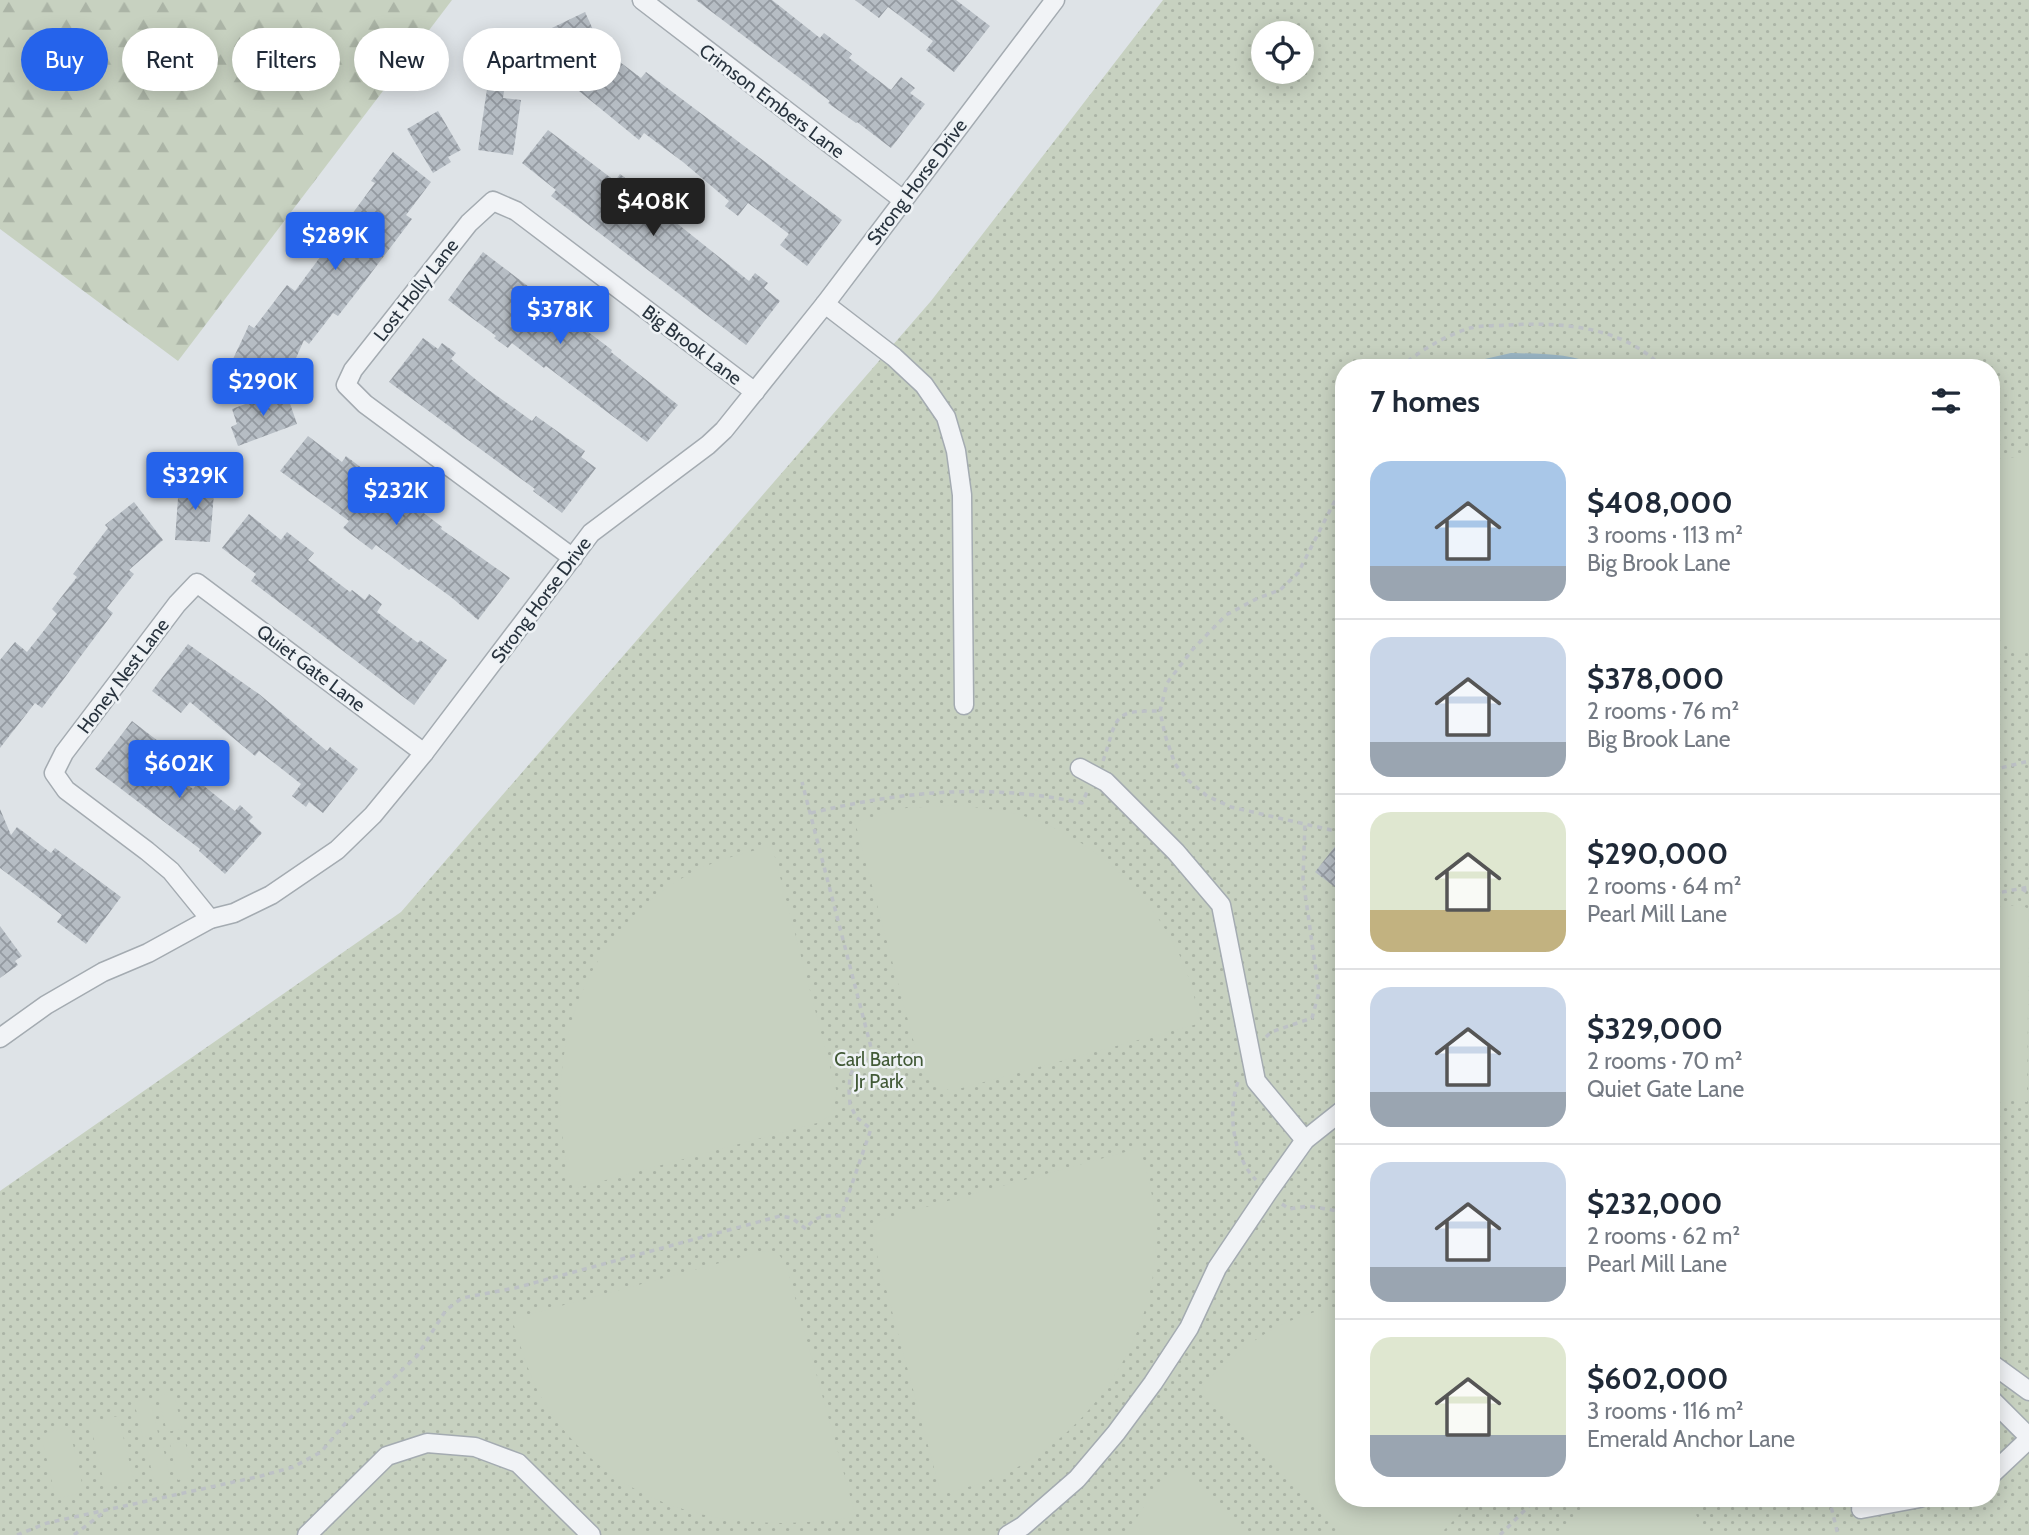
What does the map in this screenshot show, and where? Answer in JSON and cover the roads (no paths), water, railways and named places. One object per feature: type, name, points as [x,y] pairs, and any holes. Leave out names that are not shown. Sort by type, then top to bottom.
[{"type":"street","name":"Crimson Embers Lane","points":[[642,0],[903,200]]},
{"type":"street","name":"Strong Horse Drive","points":[[0,1038],[46,1005],[103,972],[148,953],[210,919],[234,913],[271,895],[337,850],[373,815],[425,753],[592,533],[724,430],[825,304],[1050,2]]},
{"type":"street","name":"Lost Holly Lane","points":[[493,201],[469,223],[354,370],[346,385],[365,404],[573,558]]},
{"type":"street","name":"Big Brook Lane","points":[[493,201],[516,211],[755,392]]},
{"type":"street","points":[[825,304],[894,358],[924,386],[946,417],[957,451],[962,495],[964,705]]},
{"type":"street","name":"Quiet Gate Lane","points":[[197,583],[425,753]]},
{"type":"street","name":"Honey Nest Lane","points":[[197,583],[177,604],[96,710],[64,753],[54,773],[66,790],[148,850],[171,871],[210,919]]},
{"type":"street","points":[[1080,768],[1106,782],[1176,852],[1221,905],[1256,1081],[1305,1140]]},
{"type":"street","points":[[1008,1535],[1023,1526],[1077,1479],[1116,1433],[1153,1384],[1189,1328],[1217,1268],[1268,1192],[1305,1140],[1335,1115]]},
{"type":"street","points":[[2000,1370],[2029,1391]]},
{"type":"street","points":[[2000,1408],[2029,1438],[2000,1466]]},
{"type":"street","points":[[306,1535],[387,1455],[427,1443],[475,1447],[517,1464],[591,1535]]},
{"type":"street","points":[[1861,1509],[1872,1507]]},
{"type":"water","points":[[1511,353],[1546,354],[1577,359],[1485,359]]},
{"type":"park label","name":"Carl Barton Jr Park","points":[[879,1070]]}]
